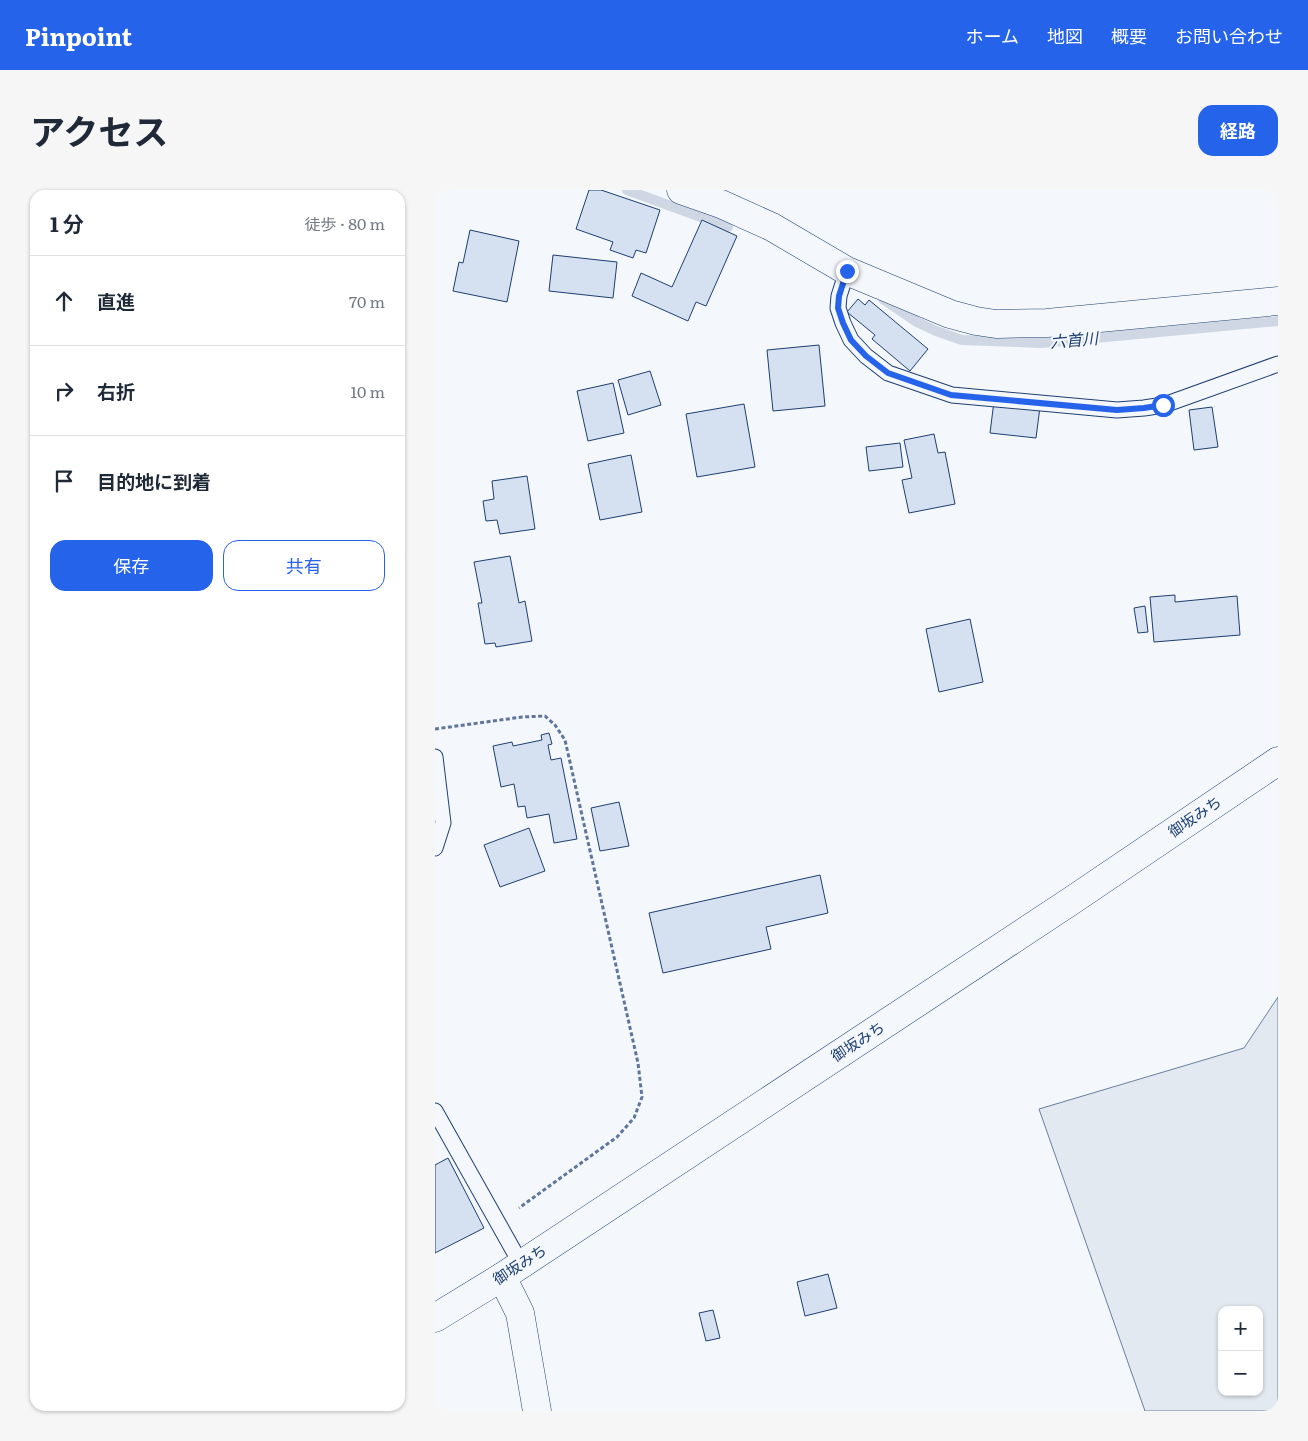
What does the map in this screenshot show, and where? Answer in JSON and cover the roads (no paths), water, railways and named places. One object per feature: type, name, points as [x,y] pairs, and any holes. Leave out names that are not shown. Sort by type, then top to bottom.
[{"type":"main road","points":[[681,190],[721,204],[771,227],[847,271],[950,314],[976,321],[995,324],[1047,323],[1278,301]]},
{"type":"main road","name":"御坂みち","points":[[435,1318],[511,1270],[1071,900],[1278,761]]},
{"type":"main road","points":[[511,1270],[537,1411]]},
{"type":"lane","points":[[847,271],[839,296],[838,308],[851,340],[866,356],[888,373],[951,395],[1117,410],[1144,408],[1163,405],[1191,396],[1278,364]]},
{"type":"lane","points":[[435,757],[439,824],[435,848]]},
{"type":"lane","points":[[435,1111],[498,1223],[511,1270]]},
{"type":"waterway","name":"六首川","points":[[627,190],[728,227]]},
{"type":"waterway","name":"六首川","points":[[883,299],[917,322],[962,340],[1042,343],[1278,321]]}]
